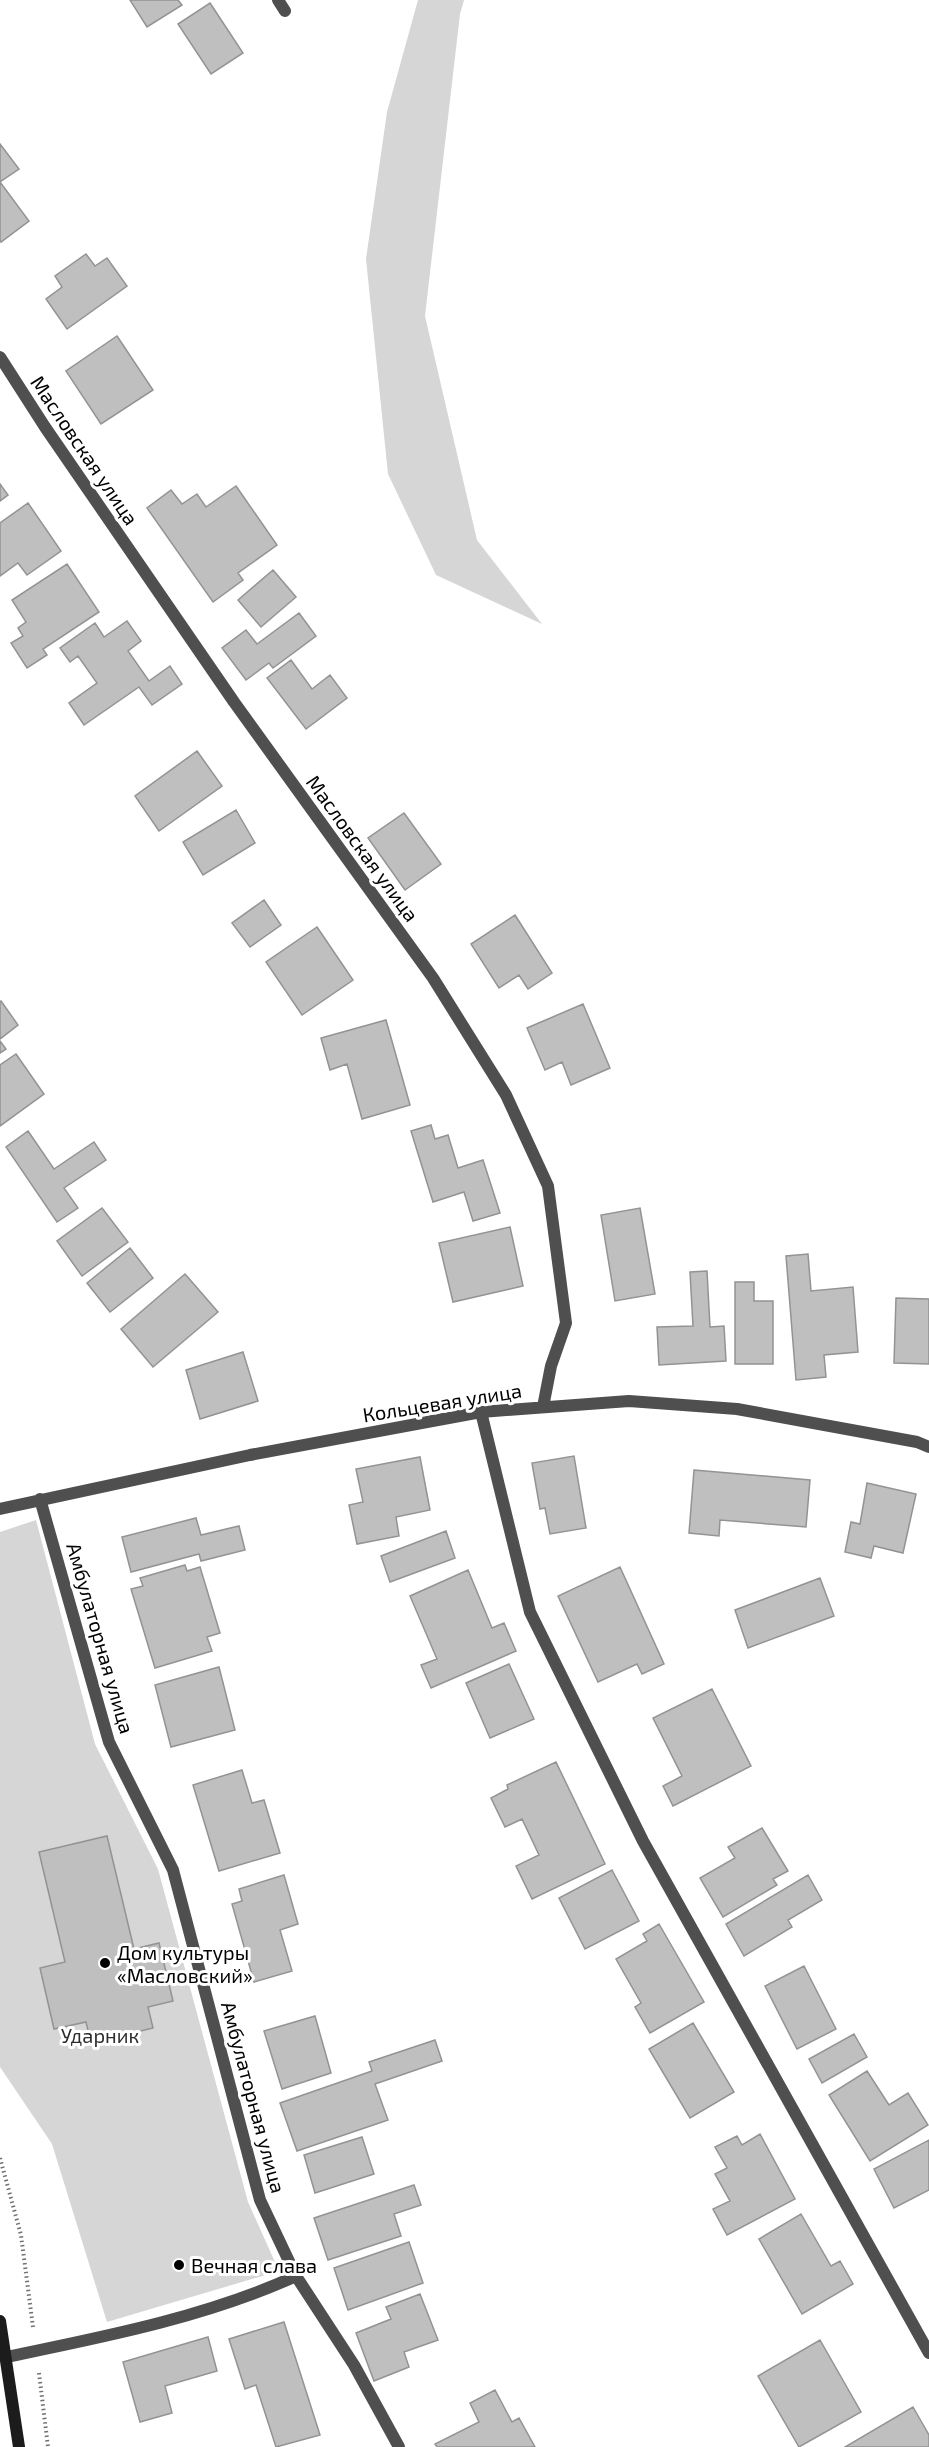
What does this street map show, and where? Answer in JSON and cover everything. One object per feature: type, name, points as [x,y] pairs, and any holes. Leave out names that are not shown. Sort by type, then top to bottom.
[{"type":"main road","points":[[0,2320],[19,2447]]},
{"type":"street","name":"Масловская улица","points":[[0,357],[45,427],[234,702],[433,978],[506,1095],[548,1186],[566,1323],[552,1366],[543,1407]]},
{"type":"street","name":"Кольцевая улица","points":[[0,1509],[250,1455],[481,1412],[629,1401],[737,1409],[917,1442],[929,1447]]},
{"type":"street","points":[[481,1412],[530,1612],[643,1841],[929,2354]]},
{"type":"street","name":"Амбулаторная улица","points":[[40,1499],[109,1742],[173,1870],[260,2200],[296,2276],[354,2365],[399,2447]]},
{"type":"street","points":[[6,2357],[89,2341],[255,2294],[296,2276]]},
{"type":"path","points":[[0,2158],[21,2235],[48,2447]]},
{"type":"green space","points":[[418,0],[464,0],[460,14],[425,316],[477,540],[542,624],[436,575],[388,474],[366,259],[387,112]]},
{"type":"green space","name":"Ударник","points":[[36,1520],[95,1744],[158,1869],[248,2202],[279,2271],[107,2322],[52,2144],[0,2067],[0,1532]]},
{"type":"building","points":[[130,0],[178,0],[182,5],[147,27]]},
{"type":"building","points":[[210,3],[243,53],[211,74],[178,24]]},
{"type":"building","points":[[0,144],[19,169],[0,182]]},
{"type":"building","points":[[0,182],[29,221],[1,242],[0,240]]},
{"type":"building","points":[[86,254],[95,266],[107,258],[127,286],[67,329],[46,299],[62,287],[55,276]]},
{"type":"building","points":[[117,336],[153,390],[101,424],[66,371]]},
{"type":"building","points":[[0,484],[8,495],[0,501]]},
{"type":"building","points":[[236,486],[277,545],[238,573],[243,580],[213,602],[147,508],[171,490],[182,504],[197,494],[206,507]]},
{"type":"building","points":[[28,503],[61,551],[27,575],[18,563],[0,576],[0,523]]},
{"type":"building","points":[[67,564],[99,612],[43,649],[47,655],[27,668],[11,643],[23,636],[18,628],[26,622],[12,600]]},
{"type":"building","points":[[273,570],[296,597],[261,627],[238,600]]},
{"type":"building","points":[[299,613],[316,636],[273,668],[269,663],[246,680],[222,648],[246,630],[257,644]]},
{"type":"building","points":[[127,621],[141,641],[128,651],[149,681],[170,666],[182,684],[152,705],[139,687],[84,725],[69,703],[97,683],[78,656],[70,662],[60,648],[95,623],[104,637]]},
{"type":"building","points":[[291,660],[312,689],[330,675],[347,698],[306,729],[267,678]]},
{"type":"building","points":[[197,751],[222,786],[159,831],[135,796]]},
{"type":"building","points":[[236,810],[255,843],[203,875],[183,842]]},
{"type":"building","points":[[404,813],[441,864],[405,890],[368,838]]},
{"type":"building","points":[[264,900],[281,925],[250,947],[232,923]]},
{"type":"building","points":[[515,915],[552,973],[528,989],[519,975],[499,988],[471,944]]},
{"type":"building","points":[[317,927],[353,980],[302,1015],[266,962]]},
{"type":"building","points":[[0,1002],[18,1025],[0,1039]]},
{"type":"building","points":[[583,1004],[610,1068],[571,1085],[562,1062],[545,1070],[527,1028]]},
{"type":"building","points":[[386,1020],[410,1105],[362,1119],[347,1064],[330,1070],[321,1038]]},
{"type":"building","points":[[0,1041],[6,1049],[0,1053]]},
{"type":"building","points":[[16,1054],[44,1094],[0,1126],[0,1065]]},
{"type":"building","points":[[431,1125],[435,1139],[448,1135],[458,1168],[483,1160],[500,1213],[473,1221],[464,1192],[433,1202],[411,1131]]},
{"type":"building","points":[[28,1131],[54,1169],[94,1142],[106,1160],[64,1188],[78,1208],[57,1222],[6,1147]]},
{"type":"building","points":[[102,1208],[128,1242],[82,1276],[57,1241]]},
{"type":"building","points":[[640,1208],[655,1294],[615,1301],[601,1215]]},
{"type":"building","points":[[510,1227],[523,1286],[453,1302],[439,1243]]},
{"type":"building","points":[[130,1248],[153,1278],[110,1312],[87,1283]]},
{"type":"building","points":[[808,1254],[811,1291],[853,1287],[858,1352],[824,1355],[826,1377],[796,1380],[786,1256]]},
{"type":"building","points":[[707,1271],[710,1327],[724,1326],[726,1361],[659,1365],[657,1327],[693,1326],[690,1272]]},
{"type":"building","points":[[185,1274],[218,1312],[153,1367],[121,1329]]},
{"type":"building","points":[[735,1282],[754,1282],[754,1301],[773,1301],[773,1364],[735,1364]]},
{"type":"building","points":[[896,1298],[929,1299],[929,1364],[894,1363]]},
{"type":"building","points":[[243,1352],[258,1401],[200,1419],[186,1370]]},
{"type":"building","points":[[574,1456],[586,1528],[550,1534],[545,1508],[540,1509],[532,1463]]},
{"type":"building","points":[[420,1457],[430,1510],[396,1517],[399,1536],[357,1544],[349,1505],[363,1502],[356,1469]]},
{"type":"building","points":[[694,1470],[810,1480],[806,1527],[720,1520],[719,1536],[689,1533]]},
{"type":"building","points":[[867,1483],[916,1494],[903,1553],[874,1546],[871,1558],[845,1552],[851,1522],[860,1524]]},
{"type":"building","points":[[196,1518],[201,1535],[239,1526],[245,1550],[201,1561],[199,1554],[131,1572],[122,1537]]},
{"type":"building","points":[[446,1531],[455,1558],[390,1582],[381,1556]]},
{"type":"building","points":[[185,1565],[187,1571],[200,1567],[220,1633],[207,1637],[212,1651],[155,1668],[131,1589],[143,1586],[140,1578]]},
{"type":"building","points":[[620,1567],[664,1664],[642,1674],[637,1664],[598,1682],[558,1596]]},
{"type":"building","points":[[468,1570],[492,1628],[504,1623],[516,1651],[431,1688],[421,1665],[437,1659],[410,1596]]},
{"type":"building","points":[[820,1578],[834,1616],[748,1648],[735,1610]]},
{"type":"building","points":[[509,1664],[534,1719],[490,1738],[466,1683]]},
{"type":"building","points":[[219,1667],[235,1730],[171,1747],[155,1685]]},
{"type":"building","points":[[712,1689],[751,1766],[673,1806],[663,1786],[682,1776],[653,1718]]},
{"type":"building","points":[[556,1762],[605,1864],[532,1899],[516,1866],[539,1855],[522,1819],[505,1827],[491,1798],[508,1789],[507,1785]]},
{"type":"building","points":[[242,1770],[252,1803],[264,1800],[280,1853],[219,1871],[193,1785]]},
{"type":"building","points":[[762,1828],[788,1871],[773,1879],[777,1885],[723,1917],[700,1878],[735,1858],[728,1847]]},
{"type":"building","points":[[107,1836],[134,1949],[159,1943],[173,2001],[148,2007],[153,2028],[91,2043],[86,2022],[54,2029],[40,1968],[65,1962],[39,1852]]},
{"type":"building","points":[[612,1870],[639,1921],[585,1949],[559,1898]]},
{"type":"building","points":[[284,1875],[298,1924],[280,1930],[292,1971],[254,1982],[232,1904],[242,1901],[239,1889]]},
{"type":"building","points":[[808,1875],[822,1900],[788,1920],[792,1927],[744,1956],[726,1924]]},
{"type":"building","points":[[659,1924],[704,2002],[650,2033],[635,2007],[641,2003],[616,1959],[647,1941],[643,1934]]},
{"type":"building","points":[[804,1966],[836,2029],[797,2049],[765,1986]]},
{"type":"building","points":[[315,2016],[331,2073],[282,2089],[264,2031]]},
{"type":"building","points":[[693,2023],[734,2092],[690,2118],[649,2049]]},
{"type":"building","points":[[854,2034],[867,2057],[822,2083],[809,2059]]},
{"type":"building","points":[[435,2040],[442,2061],[375,2084],[388,2120],[297,2151],[280,2103],[372,2071],[369,2062]]},
{"type":"building","points":[[867,2071],[889,2105],[908,2093],[928,2125],[870,2161],[829,2095]]},
{"type":"building","points":[[760,2134],[795,2199],[727,2235],[713,2209],[730,2201],[715,2174],[727,2168],[715,2147],[737,2136],[742,2145]]},
{"type":"building","points":[[362,2137],[374,2174],[315,2193],[304,2155]]},
{"type":"building","points":[[929,2140],[929,2190],[894,2208],[874,2169]]},
{"type":"building","points":[[414,2185],[421,2205],[394,2214],[401,2236],[328,2260],[314,2218]]},
{"type":"building","points":[[801,2214],[831,2266],[840,2261],[853,2284],[802,2314],[759,2239]]},
{"type":"building","points":[[409,2242],[423,2283],[348,2310],[334,2268]]},
{"type":"building","points":[[420,2294],[438,2340],[404,2352],[409,2367],[374,2381],[356,2333],[391,2319],[386,2307]]},
{"type":"building","points":[[284,2322],[320,2435],[276,2447],[256,2385],[245,2389],[229,2339]]},
{"type":"building","points":[[208,2337],[217,2371],[165,2386],[172,2413],[140,2422],[123,2362]]},
{"type":"building","points":[[820,2340],[861,2412],[799,2447],[758,2376]]},
{"type":"building","points":[[495,2390],[512,2422],[519,2418],[535,2447],[437,2447],[435,2444],[479,2422],[470,2403]]},
{"type":"building","points":[[913,2407],[929,2435],[929,2447],[845,2447]]},
{"type":"place","name":"Дом культуры «Масловский»","points":[[105,1963]]},
{"type":"place","name":"Вечная слава","points":[[179,2265]]}]
